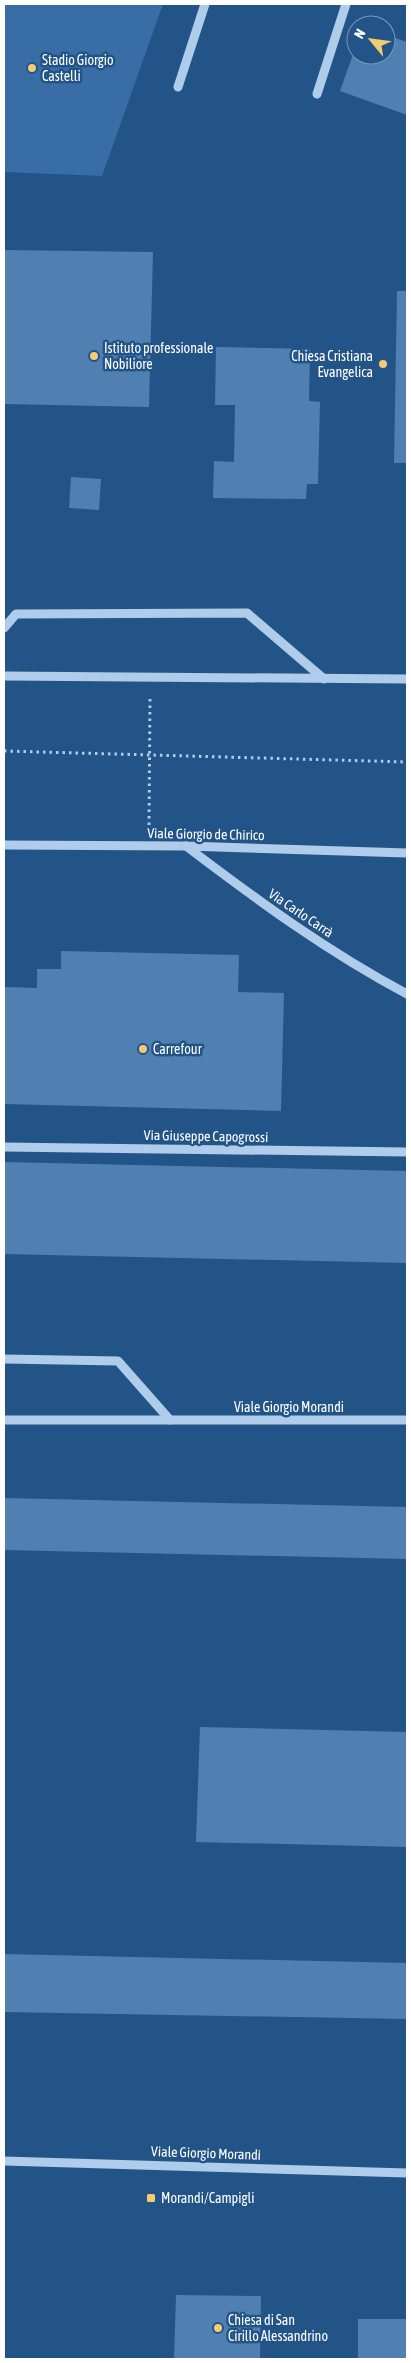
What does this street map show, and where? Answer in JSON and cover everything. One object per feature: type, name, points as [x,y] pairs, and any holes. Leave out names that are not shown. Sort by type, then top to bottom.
[{"type":"street","points":[[178,87],[205,4]]},
{"type":"street","points":[[317,94],[346,4]]},
{"type":"street","points":[[4,628],[16,614],[247,612],[324,679]]},
{"type":"street","points":[[4,676],[407,679]]},
{"type":"street","name":"Viale Giorgio de Chirico","points":[[4,845],[186,846],[407,852]]},
{"type":"street","name":"Via Carlo Carrà","points":[[186,846],[297,928],[343,958],[407,994]]},
{"type":"street","name":"Via Giuseppe Capogrossi","points":[[4,1147],[407,1152]]},
{"type":"street","points":[[4,1359],[118,1361],[170,1420]]},
{"type":"street","name":"Viale Giorgio Morandi","points":[[4,1420],[407,1420]]},
{"type":"street","name":"Viale Giorgio Morandi","points":[[4,2161],[407,2173]]},
{"type":"path","points":[[148,846],[150,677]]},
{"type":"path","points":[[4,752],[407,762]]},
{"type":"shaded area","points":[[4,4],[163,4],[102,176],[4,172]]},
{"type":"building","points":[[396,38],[407,42],[407,115],[340,91],[349,65],[396,65]]},
{"type":"building","points":[[4,250],[153,252],[149,407],[4,404]]},
{"type":"building","points":[[397,291],[407,291],[407,463],[394,463]]},
{"type":"building","points":[[216,347],[310,349],[309,401],[320,402],[318,484],[307,484],[306,499],[213,498],[214,461],[234,462],[235,405],[215,405]]},
{"type":"building","points":[[71,477],[101,479],[99,510],[69,508]]},
{"type":"building","name":"Carrefour","points":[[61,951],[239,955],[238,992],[284,993],[281,1111],[4,1104],[4,987],[37,988],[37,969],[61,969]]},
{"type":"building","points":[[4,1162],[407,1171],[407,1263],[4,1254]]},
{"type":"building","points":[[4,1498],[407,1507],[407,1559],[4,1550]]},
{"type":"building","points":[[200,1727],[407,1732],[407,1847],[196,1842]]},
{"type":"building","points":[[4,1954],[407,1963],[407,2019],[4,2012]]},
{"type":"building","name":"Chiesa di San Cirillo Alessandrino","points":[[176,2295],[261,2296],[260,2359],[174,2359]]},
{"type":"building","name":"Chiesa di San Cirillo Alessandrino","points":[[358,2319],[407,2319],[407,2359],[358,2359]]},
{"type":"place","name":"Stadio Giorgio Castelli","points":[[32,68]]},
{"type":"place","name":"Istituto professionale Nobiliore","points":[[94,356]]},
{"type":"place","name":"Chiesa Cristiana Evangelica","points":[[383,364]]},
{"type":"place","name":"Carrefour","points":[[143,1049]]},
{"type":"place","name":"Morandi/Campigli","points":[[151,2198]]},
{"type":"place","name":"Chiesa di San Cirillo Alessandrino","points":[[218,2328]]}]
